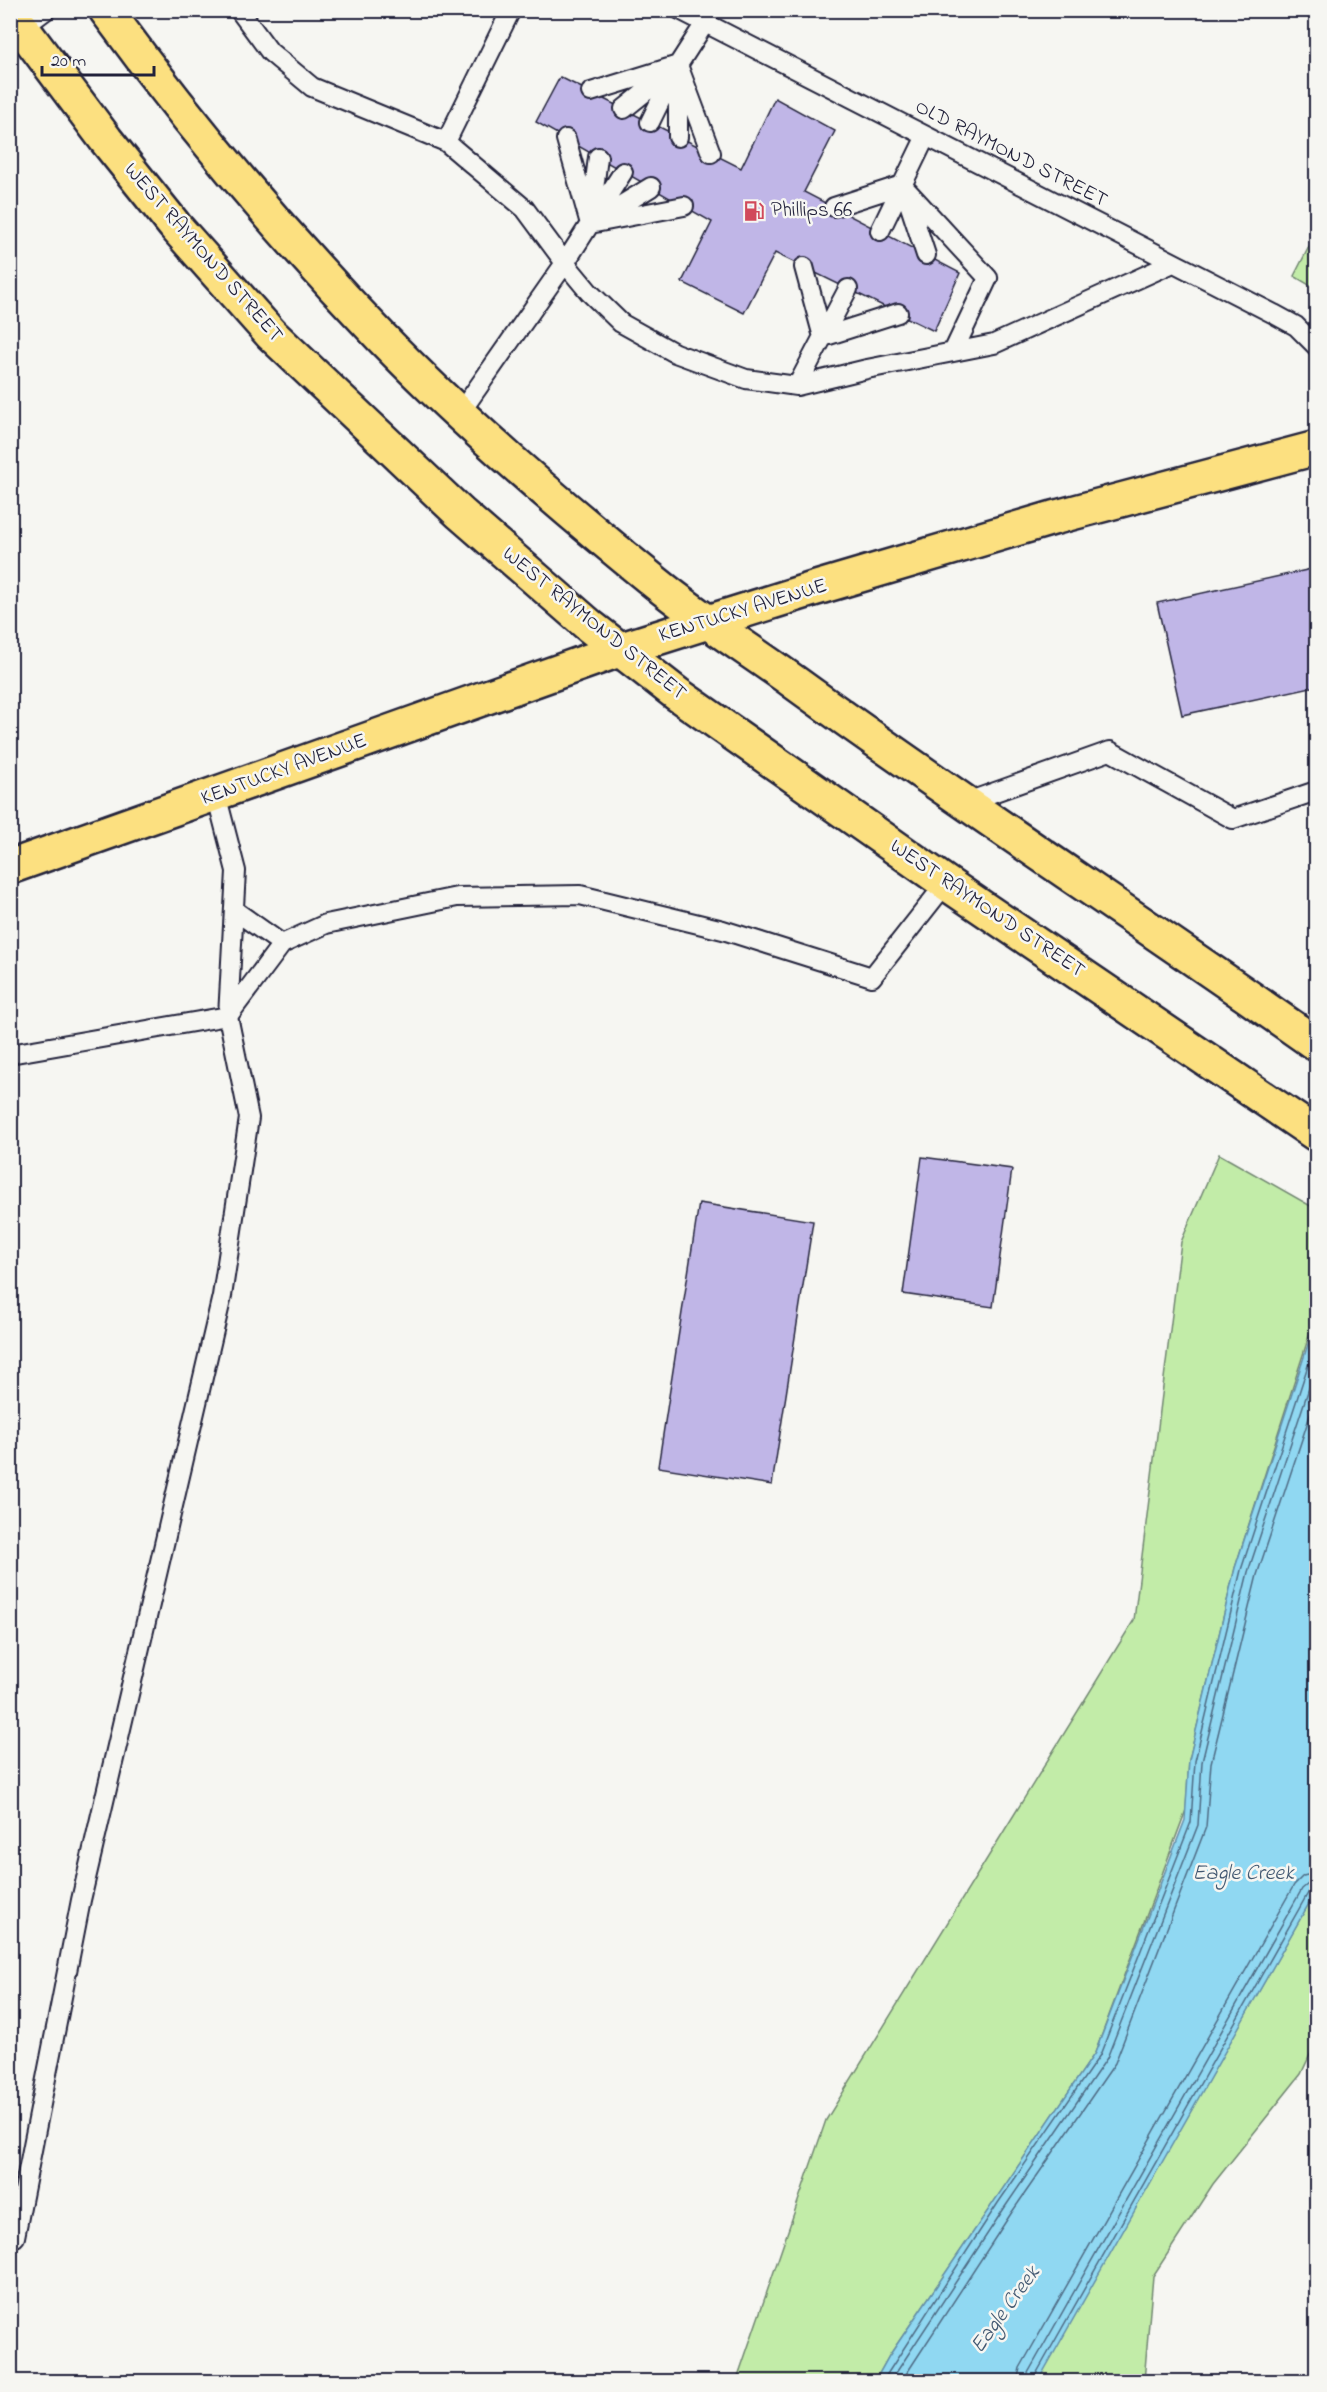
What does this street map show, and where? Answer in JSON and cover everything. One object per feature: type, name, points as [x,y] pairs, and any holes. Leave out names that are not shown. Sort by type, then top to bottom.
[{"type":"main road","points":[[106,10],[212,149],[289,238],[382,339],[460,413],[650,578],[967,802],[1317,1044]]},
{"type":"main road","name":"WEST RAYMOND STREET","points":[[26,17],[106,140],[176,226],[271,334],[460,513],[619,650],[677,694],[946,883],[1317,1134]]},
{"type":"main road","name":"KENTUCKY AVENUE","points":[[10,867],[619,650],[813,589],[1064,515],[1317,448]]},
{"type":"lane","points":[[239,10],[270,52],[312,87],[446,142],[525,209],[589,292],[621,322],[675,353],[746,379],[797,386],[994,344],[1173,263]]},
{"type":"lane","points":[[446,142],[511,10]]},
{"type":"lane","name":"OLD RAYMOND STREET","points":[[680,10],[1296,326],[1317,346]]},
{"type":"lane","points":[[650,122],[678,65],[705,23]]},
{"type":"lane","points":[[591,92],[678,65]]},
{"type":"lane","points":[[624,109],[678,65]]},
{"type":"lane","points":[[678,65],[678,137]]},
{"type":"lane","points":[[678,65],[711,153]]},
{"type":"lane","points":[[879,231],[926,136]]},
{"type":"lane","points":[[566,139],[590,224]]},
{"type":"lane","points":[[590,224],[598,157]]},
{"type":"lane","points":[[460,413],[565,263],[624,172]]},
{"type":"lane","points":[[834,207],[902,184]]},
{"type":"lane","points":[[902,184],[926,255]]},
{"type":"lane","points":[[902,184],[988,278],[953,352]]},
{"type":"lane","points":[[590,224],[651,187]]},
{"type":"lane","points":[[590,224],[684,206]]},
{"type":"lane","points":[[804,267],[823,337]]},
{"type":"lane","points":[[797,386],[848,289]]},
{"type":"lane","points":[[823,337],[898,313]]},
{"type":"lane","points":[[967,802],[1110,751],[1233,819],[1317,791]]},
{"type":"lane","points":[[15,2237],[81,1900],[222,1296],[249,1118],[228,1016],[236,871],[216,794]]},
{"type":"lane","points":[[10,1054],[228,1016],[282,944],[326,924],[457,897],[580,895],[723,930],[872,977],[946,883]]},
{"type":"lane","points":[[234,910],[282,944]]},
{"type":"green space","points":[[1316,233],[1316,289],[1294,276]]},
{"type":"green space","points":[[1219,1154],[1316,1209],[1316,1314],[1235,1568],[1189,1760],[1186,1810],[1095,2053],[889,2356],[875,2381],[736,2382],[826,2120],[1134,1620],[1181,1242]]},
{"type":"green space","points":[[1316,1891],[1316,2042],[1301,2074],[1213,2184],[1153,2276],[1144,2381],[1036,2382]]},
{"type":"water","name":"Eagle Creek","points":[[1316,1320],[1316,1891],[1038,2381],[875,2381],[889,2356],[1095,2053],[1185,1820],[1189,1760],[1235,1568]]},
{"type":"building","points":[[560,77],[741,168],[775,98],[835,131],[804,192],[960,273],[934,331],[775,253],[744,313],[682,282],[712,222],[536,122]]},
{"type":"building","points":[[1316,568],[1316,686],[1182,715],[1157,603]]},
{"type":"building","points":[[922,1157],[1012,1169],[993,1307],[903,1294]]},
{"type":"building","points":[[699,1203],[813,1221],[772,1485],[658,1467]]},
{"type":"place","name":"Phillips 66","points":[[754,211]]}]
